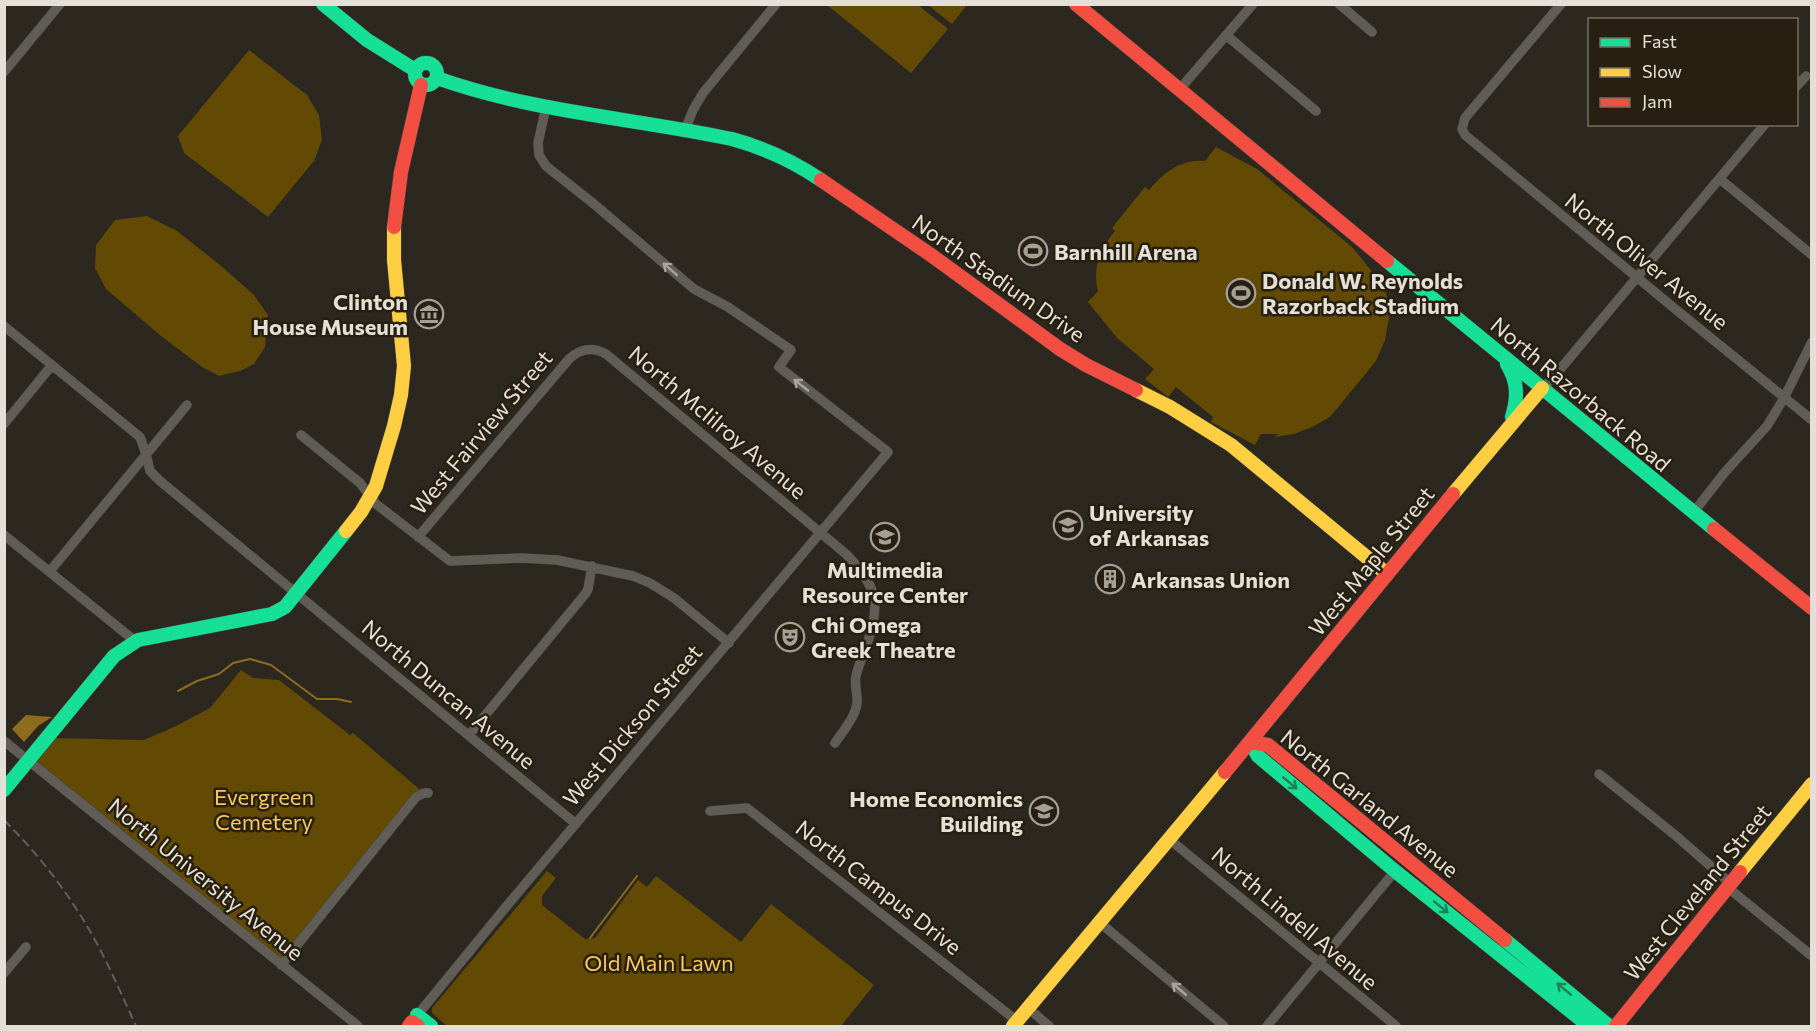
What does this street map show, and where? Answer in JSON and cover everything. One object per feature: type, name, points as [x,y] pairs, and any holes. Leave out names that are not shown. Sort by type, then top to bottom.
[{"type":"street","points":[[4,72],[60,4]]},
{"type":"street","points":[[322,4],[392,58],[415,70]]},
{"type":"street","points":[[685,130],[697,101],[776,4]]},
{"type":"street","name":"North Razorback Road","points":[[1076,4],[1498,353],[1812,608]]},
{"type":"street","points":[[1179,90],[1253,4]]},
{"type":"street","points":[[1339,4],[1372,32]]},
{"type":"street","name":"North Oliver Avenue","points":[[1561,4],[1465,118],[1462,129],[1465,135],[1812,420]]},
{"type":"street","points":[[1226,35],[1316,111]]},
{"type":"street","points":[[421,64],[429,64],[436,69],[437,78],[431,85],[421,85],[415,79],[415,70],[421,64]]},
{"type":"street","points":[[1798,86],[1806,76]]},
{"type":"street","name":"North Stadium Drive","points":[[437,78],[460,87],[546,107],[685,130],[753,144],[779,153],[931,255],[1060,349],[1086,365],[1170,407],[1231,445],[1387,574]]},
{"type":"street","points":[[4,790],[114,656],[135,641],[272,614],[285,607],[371,497],[376,486],[402,388],[404,366],[395,270],[394,222],[421,85]]},
{"type":"street","name":"West Dickson Street","points":[[414,1023],[576,824],[888,452],[779,367],[791,350],[728,307],[694,289],[597,206],[546,166],[539,155],[538,143],[546,107]]},
{"type":"street","name":"West Maple Street","points":[[1015,1024],[1250,742],[1510,424],[1552,379],[1763,126]]},
{"type":"street","points":[[1720,179],[1812,255]]},
{"type":"street","name":"North Duncan Avenue","points":[[4,326],[140,437],[150,471],[160,481],[576,824]]},
{"type":"street","points":[[1693,513],[1725,472],[1767,426],[1812,342]]},
{"type":"street","name":"West Fairview Street","points":[[418,537],[574,354],[588,349]]},
{"type":"street","name":"North McIilroy Avenue","points":[[588,349],[600,350],[606,354],[846,554],[866,576],[873,593],[875,610],[871,634],[855,677],[857,702],[854,715],[835,743]]},
{"type":"street","points":[[1498,353],[1516,381],[1518,394],[1510,424]]},
{"type":"street","points":[[4,424],[52,365]]},
{"type":"street","points":[[50,571],[187,405]]},
{"type":"street","points":[[301,435],[360,483],[376,504],[450,561],[522,558],[557,560],[633,576],[674,597],[729,643]]},
{"type":"street","points":[[4,536],[135,641]]},
{"type":"street","points":[[469,735],[586,593],[592,566]]},
{"type":"street","name":"North University Avenue","points":[[4,741],[358,1026]]},
{"type":"street","name":"North Garland Avenue","points":[[1250,742],[1258,756],[1395,871],[1589,1026]]},
{"type":"street","name":"North Garland Avenue","points":[[1250,742],[1268,745],[1610,1026]]},
{"type":"street","points":[[1599,774],[1675,835],[1812,956]]},
{"type":"street","name":"West Cleveland Street","points":[[1616,1026],[1812,784]]},
{"type":"street","points":[[281,964],[416,797],[424,793],[428,794]]},
{"type":"street","name":"North Campus Drive","points":[[710,811],[747,808],[1015,1024]]},
{"type":"street","name":"North Lindell Avenue","points":[[1169,839],[1396,1026]]},
{"type":"street","points":[[1267,1026],[1395,871]]},
{"type":"street","points":[[1099,922],[1224,1026]]},
{"type":"street","points":[[4,973],[26,947]]},
{"type":"street","points":[[1028,1008],[1049,1026]]},
{"type":"street","points":[[414,1023],[431,1026]]},
{"type":"green space","points":[[967,4],[952,24],[928,5]]},
{"type":"green space","points":[[827,5],[918,5],[948,29],[911,73]]},
{"type":"green space","points":[[249,50],[307,95],[319,115],[322,140],[314,161],[268,217],[184,153],[178,136]]},
{"type":"green space","name":"Donald W. Reynolds Razorback Stadium","points":[[1216,147],[1257,169],[1352,247],[1380,281],[1387,296],[1389,318],[1385,340],[1376,361],[1330,417],[1294,434],[1274,437],[1279,434],[1261,434],[1255,445],[1211,422],[1213,417],[1176,387],[1168,397],[1145,379],[1154,369],[1117,338],[1088,302],[1098,291],[1097,267],[1101,252],[1115,231],[1112,228],[1145,187],[1149,190],[1174,168],[1188,162],[1205,161]]},
{"type":"green space","points":[[147,216],[177,231],[254,295],[268,315],[265,347],[254,364],[240,371],[219,376],[202,367],[161,336],[106,289],[95,268],[96,245],[115,220]]},
{"type":"green space","name":"Evergreen Cemetery","points":[[241,670],[253,678],[279,680],[350,735],[353,733],[424,793],[281,965],[29,761],[48,738],[144,740],[210,708]]},
{"type":"green space","name":"Old Main Lawn","points":[[547,871],[556,878],[542,896],[542,905],[585,939],[595,938],[638,880],[647,887],[656,876],[741,942],[771,904],[874,985],[841,1026],[447,1026],[432,1013],[432,1008]]},
{"type":"shaded area","points":[[26,715],[52,717],[38,726],[24,742],[12,729]]},
{"type":"waterway","points":[[178,691],[197,681],[219,674],[233,663],[250,659],[271,665],[317,699],[351,702]]},
{"type":"waterway","points":[[590,938],[637,876]]},
{"type":"railway","points":[[4,820],[43,863],[86,924],[136,1026]]},
{"type":"traffic: fast","points":[[323,4],[367,40],[415,70]]},
{"type":"traffic: fast","points":[[422,63],[430,63],[437,70],[437,74],[437,78],[430,85],[422,85],[415,78],[415,70],[422,63]]},
{"type":"traffic: fast","points":[[437,78],[473,90],[546,107],[732,139],[778,156],[821,180]]},
{"type":"traffic: fast","points":[[1387,261],[1714,529]]},
{"type":"traffic: fast","points":[[1507,364],[1516,390],[1512,417]]},
{"type":"traffic: fast","points":[[4,790],[114,656],[138,640],[272,614],[285,607],[346,531]]},
{"type":"traffic: fast","points":[[1250,742],[1258,756],[1395,871],[1589,1026]]},
{"type":"traffic: fast","points":[[1505,940],[1609,1026]]},
{"type":"traffic: fast","points":[[417,1015],[431,1026]]},
{"type":"traffic: slow","points":[[346,531],[361,512],[376,486],[401,395],[404,366],[394,260],[394,227]]},
{"type":"traffic: slow","points":[[1453,494],[1542,388]]},
{"type":"traffic: slow","points":[[1136,390],[1170,407],[1231,445],[1387,574]]},
{"type":"traffic: slow","points":[[1013,1026],[1225,772]]},
{"type":"traffic: slow","points":[[1740,872],[1812,784]]},
{"type":"traffic: jam","points":[[1076,4],[1387,261]]},
{"type":"traffic: jam","points":[[394,227],[401,172],[421,85]]},
{"type":"traffic: jam","points":[[821,180],[931,255],[1060,349],[1136,390]]},
{"type":"traffic: jam","points":[[1225,772],[1453,494]]},
{"type":"traffic: jam","points":[[1714,529],[1812,608]]},
{"type":"traffic: jam","points":[[1250,742],[1268,745],[1505,940]]},
{"type":"traffic: jam","points":[[1616,1026],[1740,872]]},
{"type":"traffic: jam","points":[[409,1026],[412,1022],[418,1026]]},
{"type":"place","name":"Barnhill Arena","points":[[1033,251]]},
{"type":"place","name":"Donald W. Reynolds Razorback Stadium","points":[[1241,293]]},
{"type":"place","name":"Clinton House Museum","points":[[429,314]]},
{"type":"place","name":"University of Arkansas","points":[[1068,525]]},
{"type":"place","name":"Multimedia Resource Center","points":[[885,537]]},
{"type":"place","name":"Arkansas Union","points":[[1110,579]]},
{"type":"place","name":"Chi Omega Greek Theatre","points":[[790,637]]},
{"type":"place","name":"Home Economics Building","points":[[1044,811]]}]
